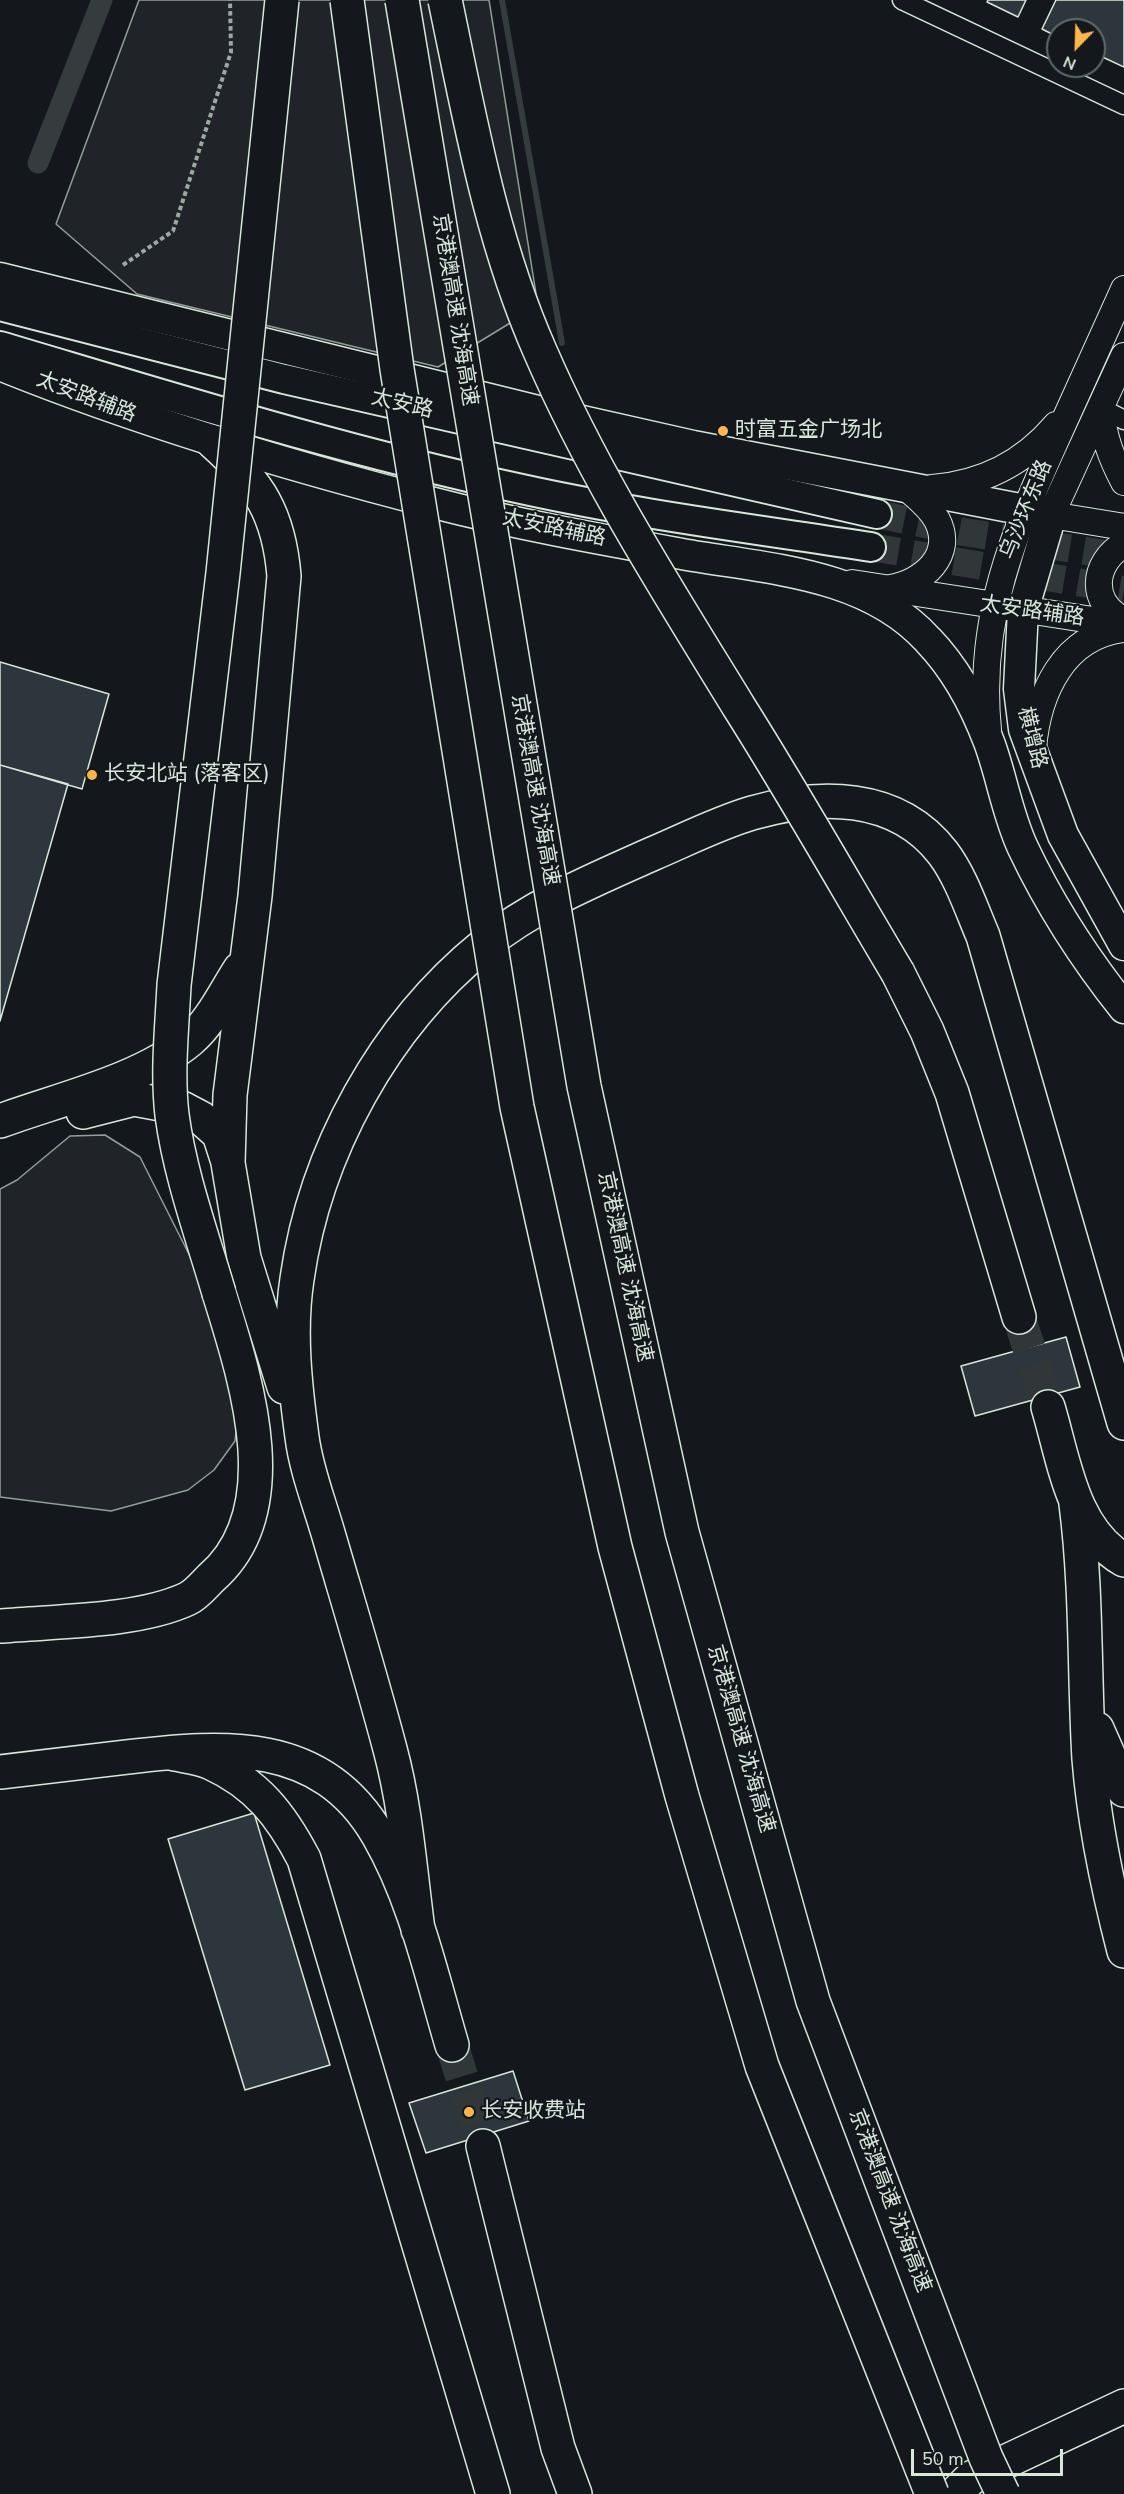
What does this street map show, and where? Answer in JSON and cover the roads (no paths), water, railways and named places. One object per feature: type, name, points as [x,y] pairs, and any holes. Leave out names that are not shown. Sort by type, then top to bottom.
[{"type":"highway","points":[[2,1626],[154,1610],[189,1598],[223,1568],[245,1532],[254,1491],[255,1444],[243,1371],[181,1164],[172,1113],[171,1051],[174,985],[223,573],[282,0]]},
{"type":"highway","points":[[347,0],[397,369],[517,1107],[615,1547],[682,1796],[762,2066],[932,2494]]},
{"type":"highway","name":"京港澳高速 沈海高速","points":[[402,0],[584,1086],[682,1532],[813,2001],[986,2458],[1003,2494]]},
{"type":"highway","points":[[446,0],[476,146],[505,260],[539,351],[628,526],[745,716],[898,973],[927,1031],[952,1093],[1019,1317]]},
{"type":"highway","points":[[0,278],[538,411],[908,489],[1038,513]]},
{"type":"highway","name":"太安路辅路","points":[[0,364],[83,398],[213,442],[449,506],[680,554],[823,578]]},
{"type":"highway","points":[[213,442],[255,483],[277,527],[283,568],[255,896],[245,959],[230,1095],[228,1163]]},
{"type":"highway","name":"横增路","points":[[1038,513],[1023,610],[1020,689],[1024,729],[1064,835],[1124,945]]},
{"type":"highway","name":"横增路","points":[[823,578],[887,606],[929,640],[949,665],[974,706],[990,744],[1004,797],[1022,847],[1056,909],[1100,978],[1124,1008]]},
{"type":"highway","points":[[303,1443],[295,1381],[296,1280],[307,1231],[338,1139],[359,1094],[384,1053],[451,974],[484,944],[535,910],[588,882],[727,822],[781,805],[816,799],[851,801],[883,810],[918,830],[942,853],[960,884],[982,936],[1124,1423]]},
{"type":"highway","points":[[0,1120],[154,1064],[191,1039],[213,1012],[245,959]]},
{"type":"highway","points":[[0,1143],[103,1105],[134,1099],[152,1100],[182,1108],[201,1118],[219,1134],[228,1163],[244,1258],[303,1443],[392,1755],[418,1930]]},
{"type":"highway","points":[[1048,1407],[1076,1504],[1083,1560],[1089,1760],[1098,1832],[1124,1951]]},
{"type":"highway","points":[[1076,1504],[1091,1530],[1124,1560]]},
{"type":"highway","points":[[1087,1700],[1104,1749],[1124,1790]]},
{"type":"highway","points":[[0,1772],[170,1752],[229,1749],[264,1754],[294,1763],[326,1778],[356,1804],[377,1834],[399,1877],[418,1930],[452,2044]]},
{"type":"highway","points":[[170,1752],[209,1762],[242,1780],[267,1802],[287,1826],[304,1859],[493,2494]]},
{"type":"highway","points":[[483,2146],[558,2448],[575,2494]]},
{"type":"highway","points":[[955,2494],[971,2478],[1124,2406]]},
{"type":"main road","name":"乌沙环东路","points":[[1038,513],[1071,407],[1124,289]]},
{"type":"main road","name":"太安路","points":[[0,306],[284,379],[877,514]]},
{"type":"main road","points":[[0,346],[272,428],[441,471],[640,513],[871,547]]},
{"type":"main road","name":"乌沙环东路","points":[[990,744],[984,683],[994,606],[1038,513],[1101,408],[1124,356]]},
{"type":"main road","points":[[0,381],[152,422]]},
{"type":"main road","points":[[908,489],[955,486],[992,474],[1022,457],[1047,436],[1071,407]]},
{"type":"main road","points":[[1101,408],[1103,432],[1111,458],[1124,482]]},
{"type":"main road","points":[[887,589],[904,586],[926,575],[939,556],[942,544],[936,518],[908,489]]},
{"type":"main road","points":[[1038,513],[1124,527]]},
{"type":"main road","points":[[1124,544],[1103,562],[1097,585],[1100,597],[1108,610],[1124,620]]},
{"type":"main road","name":"太安路辅路","points":[[823,578],[1124,627]]},
{"type":"main road","points":[[1033,754],[1036,718],[1048,686],[1063,661],[1086,642],[1108,631],[1124,627]]},
{"type":"street","points":[[902,0],[1124,105]]},
{"type":"street","points":[[1101,408],[1124,420]]},
{"type":"waterway","points":[[38,163],[102,0]]},
{"type":"waterway","points":[[502,0],[562,343]]},
{"type":"tunnel","points":[[877,514],[964,532],[1124,557]]},
{"type":"tunnel","points":[[871,547],[1124,590]]},
{"type":"tunnel","points":[[1019,1317],[1048,1407]]},
{"type":"tunnel","points":[[452,2045],[483,2146]]},
{"type":"place","name":"时富五金广场北","points":[[723,431]]},
{"type":"place","name":"长安北站 (落客区)","points":[[92,775]]},
{"type":"place","name":"长安收费站","points":[[469,2112]]}]
